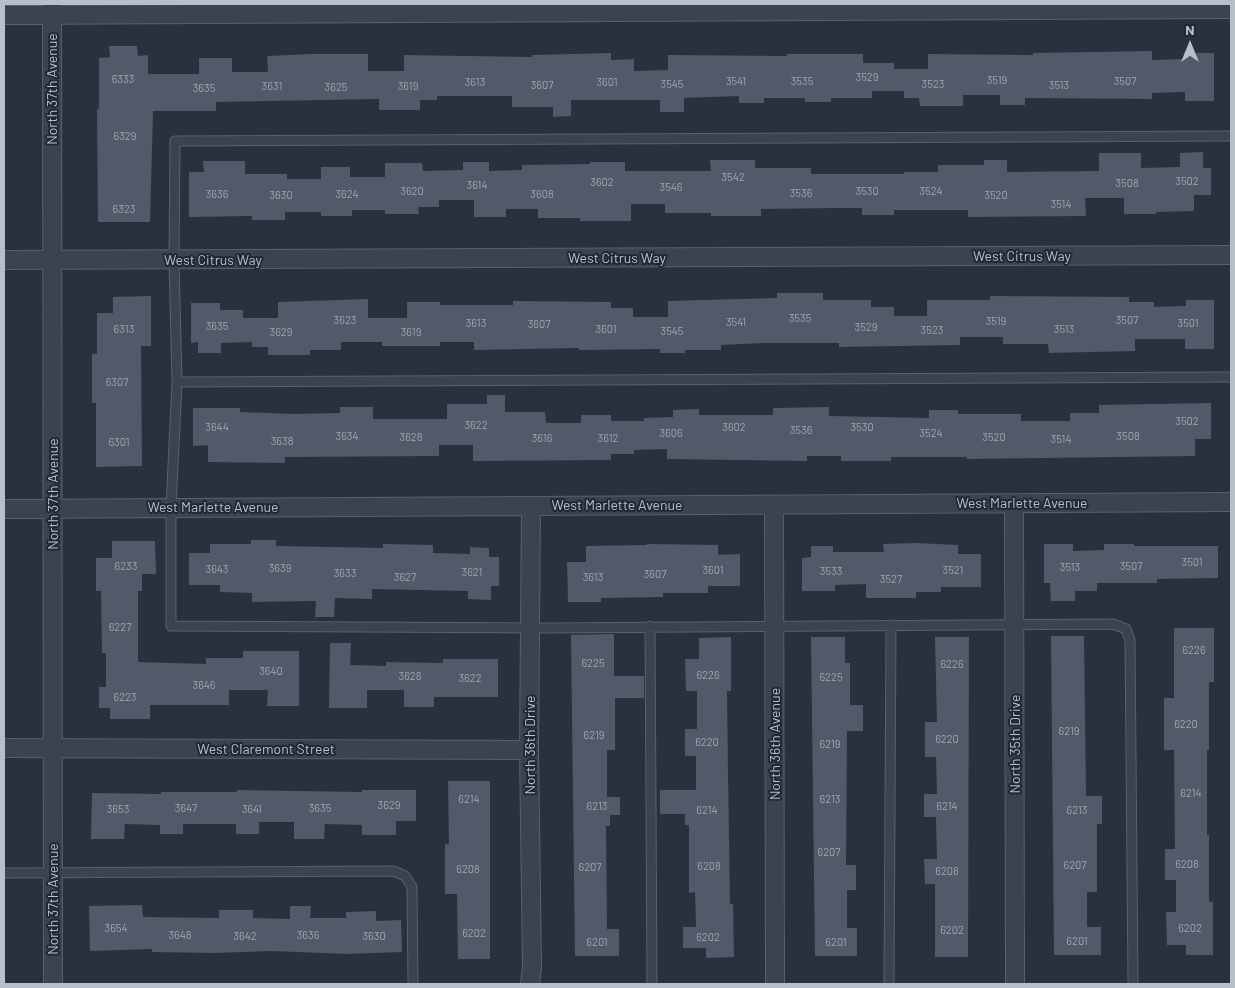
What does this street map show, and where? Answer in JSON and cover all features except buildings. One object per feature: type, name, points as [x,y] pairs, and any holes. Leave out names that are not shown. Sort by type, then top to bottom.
[{"type":"street","points":[[4,15],[52,9],[1231,9]]},
{"type":"street","name":"North 37th Avenue","points":[[52,9],[53,984]]},
{"type":"street","name":"West Citrus Way","points":[[4,260],[1231,255]]},
{"type":"street","name":"West Marlette Avenue","points":[[4,508],[1231,502]]},
{"type":"street","name":"North 35th Drive","points":[[1014,503],[1015,984]]},
{"type":"street","name":"North 36th Avenue","points":[[774,505],[775,984]]},
{"type":"street","name":"North 36th Drive","points":[[530,984],[532,967],[529,750],[531,506]]},
{"type":"street","name":"West Claremont Street","points":[[4,748],[529,750]]},
{"type":"lane","points":[[1132,984],[1130,640],[1126,629],[1113,624],[530,628],[171,626],[171,508],[177,382],[174,260],[175,141],[1231,136]]},
{"type":"lane","points":[[177,382],[1231,377]]},
{"type":"lane","points":[[889,984],[891,625]]},
{"type":"lane","points":[[650,626],[652,984]]},
{"type":"lane","points":[[4,873],[394,871],[406,876],[412,887],[413,984]]}]
